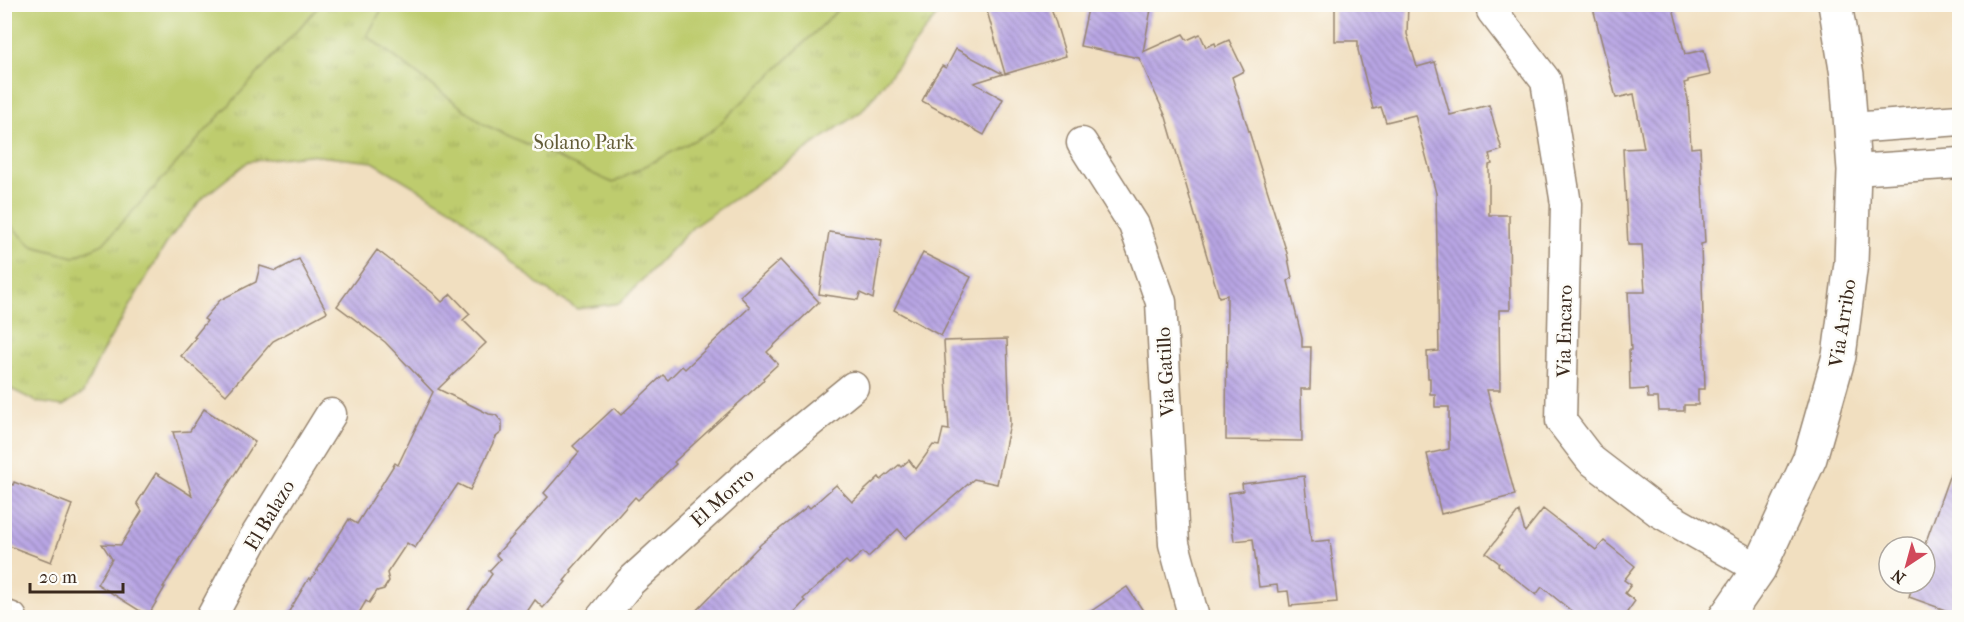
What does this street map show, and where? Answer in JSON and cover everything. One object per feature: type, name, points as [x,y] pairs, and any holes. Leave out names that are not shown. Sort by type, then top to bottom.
[{"type":"street","name":"Via Arribo","points":[[1725,618],[1759,569],[1810,458],[1839,356],[1851,262],[1854,170],[1847,75],[1835,4]]},
{"type":"street","name":"Via Encaro","points":[[1492,11],[1546,81],[1566,204],[1561,421],[1591,460],[1659,512],[1759,569]]},
{"type":"street","points":[[1851,128],[1959,120]]},
{"type":"street","name":"Via Gatillo","points":[[1082,143],[1134,225],[1161,302],[1174,544],[1194,618]]},
{"type":"street","points":[[1854,170],[1959,163]]},
{"type":"street","name":"El Morro","points":[[601,618],[630,582],[749,473],[853,387]]},
{"type":"street","name":"El Balazo","points":[[211,618],[253,540],[331,414]]},
{"type":"street","points":[[4,615],[12,618]]},
{"type":"green space","points":[[4,5],[320,5],[103,244],[74,257],[32,246],[5,220]]},
{"type":"green space","name":"Solano Park","points":[[5,5],[945,5],[862,111],[693,227],[620,303],[577,309],[539,285],[455,211],[373,162],[309,155],[249,161],[204,197],[169,239],[102,352],[83,393],[63,406],[37,402],[5,386]]},
{"type":"green space","points":[[384,5],[841,5],[712,131],[613,183],[485,125],[367,36]]},
{"type":"building","points":[[985,4],[1050,4],[1066,56],[1005,74]]},
{"type":"building","points":[[1089,4],[1152,4],[1143,52],[1183,34],[1187,40],[1200,34],[1206,47],[1215,43],[1216,46],[1229,40],[1244,71],[1232,77],[1287,253],[1292,278],[1288,281],[1302,338],[1302,347],[1311,347],[1310,389],[1301,389],[1302,441],[1226,440],[1227,295],[1219,297],[1166,117],[1139,58],[1080,46]]},
{"type":"building","points":[[1335,4],[1408,4],[1407,34],[1417,67],[1435,62],[1450,115],[1489,105],[1502,150],[1489,154],[1492,164],[1489,165],[1489,215],[1509,215],[1510,310],[1499,310],[1500,390],[1487,390],[1515,495],[1441,514],[1427,454],[1449,449],[1449,407],[1435,407],[1435,394],[1430,394],[1430,378],[1428,378],[1427,352],[1439,351],[1436,193],[1415,115],[1386,122],[1381,107],[1373,109],[1358,50],[1358,41],[1335,41]]},
{"type":"building","points":[[1592,4],[1672,4],[1685,54],[1704,50],[1710,75],[1684,83],[1688,99],[1691,148],[1700,147],[1705,243],[1701,244],[1705,389],[1698,389],[1698,405],[1684,405],[1684,411],[1659,411],[1658,398],[1648,398],[1647,389],[1630,390],[1629,350],[1631,350],[1628,292],[1645,292],[1642,245],[1628,245],[1623,149],[1644,148],[1634,94],[1616,98]]},
{"type":"building","points":[[956,49],[1003,74],[974,83],[1003,99],[984,135],[922,101],[934,78],[942,66],[946,68]]},
{"type":"building","points":[[829,232],[882,240],[873,299],[860,293],[858,300],[819,294]]},
{"type":"building","points":[[377,250],[442,302],[451,294],[470,314],[463,320],[486,343],[438,389],[489,414],[496,415],[502,422],[502,432],[496,437],[470,490],[458,484],[415,548],[407,543],[387,573],[389,581],[384,589],[377,591],[369,603],[366,601],[356,618],[285,618],[349,519],[357,524],[395,463],[398,465],[433,392],[385,342],[337,306]]},
{"type":"building","points":[[923,253],[971,277],[941,336],[894,310]]},
{"type":"building","points":[[299,259],[327,312],[273,341],[226,395],[181,356],[207,321],[204,319],[220,300],[256,282],[260,266],[276,271]]},
{"type":"building","points":[[780,260],[819,302],[767,352],[778,364],[763,378],[764,380],[674,462],[676,464],[638,500],[635,497],[571,570],[564,581],[566,582],[543,608],[535,600],[523,618],[462,618],[492,574],[489,571],[500,559],[496,555],[548,497],[544,493],[579,452],[573,446],[614,408],[621,415],[663,375],[668,380],[682,366],[685,369],[750,307],[740,296]]},
{"type":"building","points":[[1007,339],[1010,424],[997,484],[974,479],[906,538],[898,529],[868,557],[863,552],[849,564],[846,561],[803,599],[805,601],[789,618],[689,618],[761,544],[808,506],[810,508],[836,485],[852,502],[879,477],[881,480],[899,465],[901,467],[909,460],[916,469],[933,445],[939,446],[943,429],[949,430],[944,341]]},
{"type":"building","points":[[204,409],[255,442],[163,587],[165,587],[148,616],[97,584],[112,559],[102,544],[121,545],[142,511],[137,503],[156,473],[192,496],[173,432],[190,431]]},
{"type":"building","points":[[1956,457],[1959,457],[1959,615],[1909,597],[1910,595],[1937,595],[1937,535],[1928,535]]},
{"type":"building","points":[[1304,476],[1311,542],[1330,540],[1337,602],[1290,606],[1288,591],[1278,592],[1277,585],[1259,587],[1253,539],[1234,541],[1228,493],[1243,491],[1242,484]]},
{"type":"building","points":[[4,482],[13,485],[14,482],[72,505],[51,562],[4,544]]},
{"type":"building","points":[[1543,509],[1596,550],[1604,541],[1635,566],[1624,580],[1631,585],[1625,593],[1635,601],[1623,618],[1580,618],[1542,587],[1536,595],[1486,553],[1519,511],[1525,532]]},
{"type":"building","points":[[1127,587],[1148,618],[1081,618]]}]
